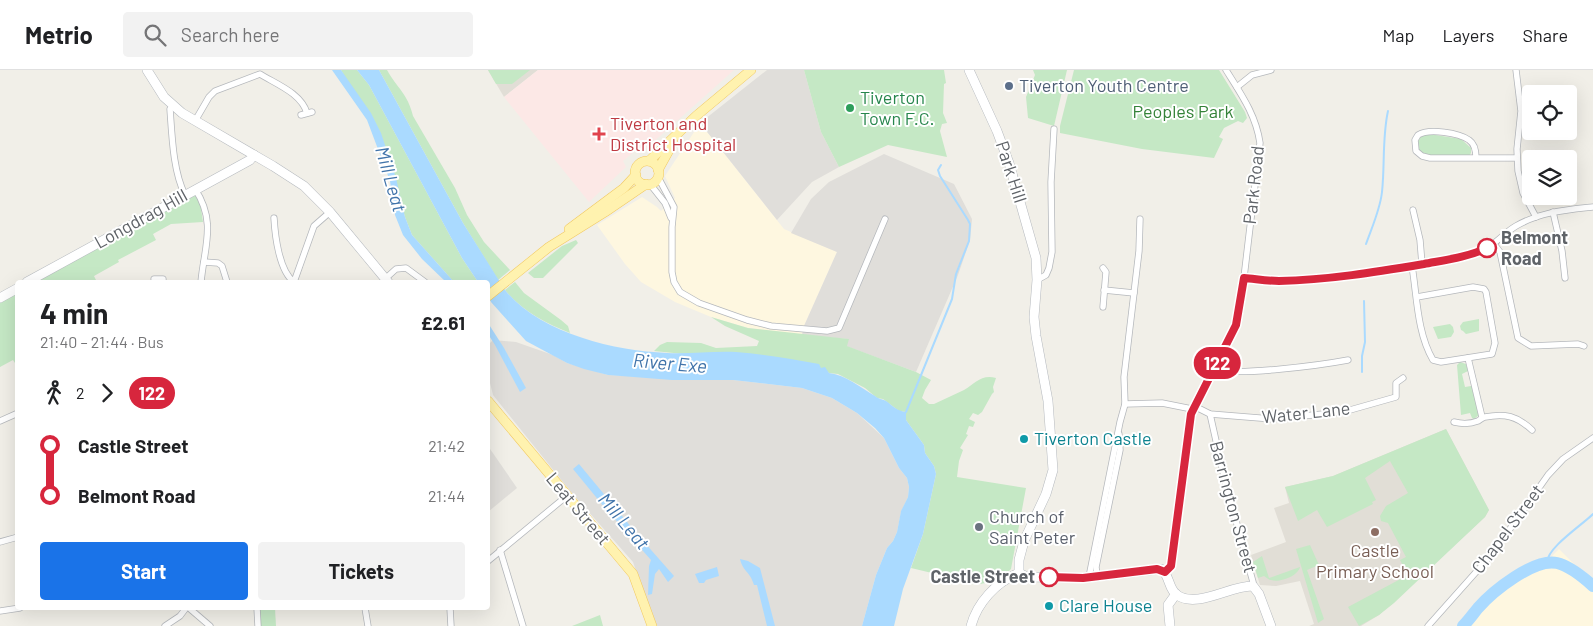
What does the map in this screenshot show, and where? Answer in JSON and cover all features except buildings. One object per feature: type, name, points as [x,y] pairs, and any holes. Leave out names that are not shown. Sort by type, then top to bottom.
[{"type":"main road","points":[[648,184],[639,182],[636,171],[639,165],[649,161],[696,116],[751,70]]},
{"type":"main road","points":[[548,247],[648,184],[655,182],[677,136]]},
{"type":"main road","points":[[649,161],[656,165],[658,173]]},
{"type":"main road","points":[[490,294],[583,217],[624,188],[636,175]]},
{"type":"main road","name":"Leat Street","points":[[490,403],[633,574],[652,626]]},
{"type":"street","points":[[147,70],[164,97],[173,106],[304,186],[330,212],[386,280]]},
{"type":"street","name":"Park Hill","points":[[969,70],[997,131],[1009,163],[1036,258],[1037,280],[1034,318],[1047,394],[1053,462],[1052,477],[1046,494],[1024,542],[1018,573]]},
{"type":"street","name":"Park Road","points":[[1193,408],[1236,325],[1244,278],[1260,144],[1252,112],[1226,70]]},
{"type":"street","points":[[1237,87],[1252,76],[1271,70]]},
{"type":"street","points":[[1516,70],[1521,111],[1517,158],[1518,171],[1523,193],[1536,217]]},
{"type":"street","points":[[195,121],[215,90],[260,74],[296,96],[307,113]]},
{"type":"street","points":[[173,106],[170,109],[176,171],[179,184],[185,195]]},
{"type":"street","name":"Park Hill","points":[[1037,280],[1046,275],[1052,252],[1051,182],[1054,129]]},
{"type":"street","points":[[1476,158],[1474,145],[1469,140],[1460,136],[1428,131],[1418,135],[1415,140],[1416,151],[1424,157],[1476,158],[1517,158]]},
{"type":"street","name":"Longdrag Hill","points":[[31,280],[250,160],[254,156]]},
{"type":"street","points":[[658,173],[672,203],[674,213],[672,220],[672,272],[674,282],[680,292],[699,303],[747,320],[771,326],[827,331],[839,328],[885,219]]},
{"type":"street","points":[[648,184],[664,203],[672,220]]},
{"type":"street","points":[[195,190],[206,209],[208,229],[201,280]]},
{"type":"street","points":[[1244,278],[1276,281],[1315,280],[1422,264],[1479,252],[1494,244],[1516,226],[1536,217],[1553,212],[1593,207]]},
{"type":"street","points":[[1414,210],[1420,240],[1422,264]]},
{"type":"street","points":[[295,280],[314,226],[330,212]]},
{"type":"street","points":[[1553,212],[1562,251],[1565,278]]},
{"type":"street","points":[[274,218],[275,239],[288,278],[291,280]]},
{"type":"street","points":[[1093,577],[1120,450],[1118,432],[1125,404],[1124,377],[1140,219]]},
{"type":"street","points":[[1494,244],[1500,252],[1518,338],[1531,346],[1578,344],[1584,346]]},
{"type":"street","points":[[204,262],[218,263],[222,266],[226,280]]},
{"type":"street","points":[[1412,266],[1417,297],[1425,346],[1433,360],[1441,362],[1488,355],[1494,351],[1494,334],[1484,289],[1473,287],[1417,297]]},
{"type":"street","points":[[388,280],[396,269],[406,268],[422,280]]},
{"type":"street","points":[[1103,268],[1106,272],[1103,307]]},
{"type":"street","points":[[154,279],[163,280]]},
{"type":"street","points":[[0,298],[15,290]]},
{"type":"street","points":[[1104,290],[1134,292]]},
{"type":"street","points":[[1468,358],[1482,417]]},
{"type":"street","points":[[1215,368],[1218,370],[1243,371],[1308,367],[1348,360]]},
{"type":"street","name":"Water Lane","points":[[1125,404],[1162,403],[1193,408],[1210,414],[1272,419],[1343,412],[1396,397],[1396,383],[1404,378]]},
{"type":"street","points":[[1165,572],[1171,566],[1193,408]]},
{"type":"street","points":[[0,421],[15,414]]},
{"type":"street","name":"Barrington Street","points":[[1210,414],[1225,482],[1253,586],[1259,594],[1271,626]]},
{"type":"street","points":[[1454,422],[1467,423],[1477,421],[1482,417],[1504,414],[1523,421],[1532,430]]},
{"type":"street","name":"Chapel Street","points":[[1428,626],[1493,553],[1548,475],[1563,458],[1593,438]]},
{"type":"street","points":[[490,559],[568,495]]},
{"type":"street","points":[[0,542],[15,538]]},
{"type":"street","points":[[500,550],[523,626]]},
{"type":"street","points":[[972,626],[978,608],[985,597],[1018,573],[1027,577],[1093,577],[1157,569],[1165,572],[1176,594],[1186,599],[1253,586]]},
{"type":"street","points":[[1170,626],[1168,605],[1176,594]]},
{"type":"street","points":[[0,611],[15,609]]},
{"type":"street","points":[[165,626],[185,610]]},
{"type":"street","points":[[190,610],[210,626]]},
{"type":"street","points":[[257,610],[258,626]]},
{"type":"street","points":[[365,610],[368,626]]},
{"type":"street","points":[[450,610],[451,626]]},
{"type":"shaded area","points":[[488,70],[538,70],[504,97]]},
{"type":"shaded area","name":"Tiverton and District Hospital","points":[[538,70],[734,70],[641,153],[635,151],[623,161],[626,167],[589,202],[504,97]]},
{"type":"shaded area","points":[[767,70],[804,70],[821,132],[839,167],[812,182],[777,220],[700,123]]},
{"type":"shaded area","points":[[700,123],[784,229],[837,252],[804,326],[802,335],[748,328],[711,317],[675,302],[641,282],[625,264],[597,225],[642,197],[661,211],[675,198],[665,176]]},
{"type":"shaded area","points":[[884,154],[954,184],[972,219],[970,240],[958,275],[916,372],[846,346],[848,339],[802,335],[804,326],[837,252],[791,233],[811,199],[829,182]]},
{"type":"shaded area","points":[[493,340],[516,342],[553,355],[567,363],[608,375],[733,380],[802,388],[832,398],[857,413],[884,438],[899,468],[907,478],[909,487],[908,497],[901,512],[897,532],[887,548],[876,575],[862,626],[655,626],[633,562],[571,492],[493,395],[490,383],[490,343]]},
{"type":"shaded area","name":"Castle Primary School","points":[[1446,429],[1489,510],[1485,517],[1379,615],[1361,626],[1309,626],[1314,624],[1300,581],[1276,586],[1260,585],[1251,555],[1286,542],[1274,508],[1289,503],[1285,487],[1333,476]]},
{"type":"shaded area","points":[[490,449],[517,488],[490,510]]},
{"type":"shaded area","points":[[1559,549],[1593,583],[1593,626],[1461,626],[1499,592],[1524,573],[1536,567],[1547,565],[1549,559]]},
{"type":"green space","points":[[341,70],[357,70],[369,85],[462,258],[477,280],[452,280],[412,235],[405,217],[388,154]]},
{"type":"green space","points":[[379,70],[387,70],[405,97],[413,116],[455,188],[467,215],[484,242],[510,270],[498,280],[463,223]]},
{"type":"green space","points":[[488,70],[530,70],[512,84],[496,84]]},
{"type":"green space","points":[[804,70],[944,70],[946,83],[944,84],[943,113],[947,123],[942,124],[940,131],[947,157],[888,145],[839,167],[821,132]]},
{"type":"green space","points":[[1033,70],[1067,70],[1054,126],[1028,118],[1026,97],[1035,75]]},
{"type":"green space","name":"Peoples Park","points":[[1074,70],[1219,70],[1247,118],[1243,123],[1238,121],[1224,128],[1219,137],[1223,139],[1214,158],[1142,149],[1060,133],[1060,126]]},
{"type":"green space","points":[[1429,134],[1461,139],[1471,148],[1471,153],[1469,156],[1426,155],[1419,150],[1417,143],[1422,135]]},
{"type":"green space","points":[[196,195],[200,202],[203,222],[171,224],[153,234],[156,240],[118,260],[119,262],[94,276],[96,280],[36,280]]},
{"type":"green space","points":[[576,240],[578,243],[543,278],[534,278],[528,273],[562,246]]},
{"type":"green space","points":[[515,282],[524,293],[568,326],[570,333],[543,321],[519,304],[505,290]]},
{"type":"green space","points":[[15,292],[15,363],[13,360],[0,367],[0,301]]},
{"type":"green space","points":[[711,317],[748,328],[849,339],[847,346],[916,372],[931,380],[922,398],[929,404],[934,404],[960,392],[982,378],[996,378],[993,387],[994,392],[982,412],[978,415],[973,413],[969,419],[975,422],[973,427],[969,426],[966,434],[968,435],[960,448],[963,450],[959,461],[957,477],[1026,488],[1011,569],[993,581],[971,584],[911,568],[923,534],[936,474],[934,466],[925,453],[924,445],[906,420],[906,412],[899,411],[883,399],[877,398],[865,388],[838,374],[829,373],[821,368],[654,351],[660,345],[667,342],[701,343],[716,348],[757,346],[759,341],[725,326]]},
{"type":"green space","points":[[1479,319],[1479,331],[1466,334],[1461,330],[1460,326],[1463,322]]},
{"type":"green space","points":[[1450,324],[1454,332],[1451,337],[1438,339],[1433,327]]},
{"type":"green space","points":[[1460,362],[1466,364],[1468,371],[1462,374],[1465,387],[1471,386],[1474,388],[1479,415],[1474,419],[1470,413],[1461,415],[1457,365]]},
{"type":"green space","points":[[1446,429],[1489,510],[1485,517],[1394,603],[1379,615],[1359,626],[1348,607],[1408,575],[1400,560],[1406,557],[1388,523],[1381,521],[1380,516],[1386,506],[1408,493],[1390,461],[1365,478],[1376,500],[1372,502],[1373,504],[1327,527],[1317,510],[1298,521],[1285,487],[1333,476]]},
{"type":"green space","points":[[1310,545],[1319,565],[1307,570],[1324,619],[1318,623],[1296,549]]},
{"type":"green space","points":[[1262,556],[1269,578],[1300,567],[1299,570],[1284,580],[1270,580],[1264,576],[1258,578],[1253,562]]},
{"type":"green space","points":[[259,610],[275,610],[276,626],[261,626]]},
{"type":"green space","points":[[600,615],[603,626],[572,626]]},
{"type":"water","name":"Mill Leat","points":[[332,70],[341,70],[371,113],[381,133],[412,235],[452,280],[444,280],[422,259],[403,235],[395,215],[390,181],[367,120]]},
{"type":"water","name":"River Exe","points":[[357,70],[379,70],[463,223],[505,290],[537,318],[579,337],[601,344],[624,348],[667,353],[736,352],[819,364],[821,368],[825,367],[829,373],[847,379],[877,398],[906,412],[906,420],[924,445],[925,453],[934,466],[936,474],[923,534],[903,589],[894,626],[862,626],[876,575],[887,548],[897,532],[901,511],[908,497],[909,487],[907,478],[899,468],[884,438],[875,428],[857,413],[832,398],[802,388],[733,380],[672,380],[608,375],[567,363],[526,341],[491,302],[490,280],[477,280],[462,258],[369,85]]},
{"type":"water","points":[[490,326],[526,388],[520,392],[490,337]]},
{"type":"water","name":"Mill Leat","points":[[579,464],[674,576],[668,582],[659,569],[655,574],[652,594],[648,595],[651,560],[573,469]]},
{"type":"water","points":[[740,559],[760,568],[775,626],[767,626],[757,585],[754,585]]},
{"type":"water","points":[[717,567],[719,576],[706,580],[704,583],[699,583],[695,574]]},
{"type":"waterway","points":[[1366,244],[1381,199],[1388,111]]},
{"type":"waterway","points":[[906,412],[952,299],[956,274],[969,241],[970,224],[940,176],[938,170],[941,165]]},
{"type":"waterway","points":[[1362,372],[1362,356],[1365,342],[1364,301]]},
{"type":"waterway","points":[[1547,562],[1549,556],[1559,543],[1593,514]]},
{"type":"waterway","points":[[1463,626],[1493,593],[1515,577],[1537,566],[1548,563],[1562,564],[1576,572],[1593,586]]},
{"type":"bus line","name":"122","points":[[1049,577],[1083,578],[1157,569],[1165,572],[1171,566],[1192,409],[1236,325],[1240,311],[1244,278],[1276,281],[1315,280],[1350,276],[1450,259],[1479,252],[1487,248]]},
{"type":"place","name":"Tiverton Youth Centre","points":[[1009,86]]},
{"type":"place","name":"Tiverton Town F.C.","points":[[850,108]]},
{"type":"place","name":"Tiverton and District Hospital","points":[[599,134]]},
{"type":"place","name":"Belmont Road","points":[[1487,248]]},
{"type":"place","name":"Tiverton Castle","points":[[1024,439]]},
{"type":"place","name":"Church of Saint Peter","points":[[979,527]]},
{"type":"place","name":"Castle Primary School","points":[[1375,532]]},
{"type":"place","name":"Castle Street","points":[[1049,577]]},
{"type":"place","name":"Clare House","points":[[1049,606]]}]
